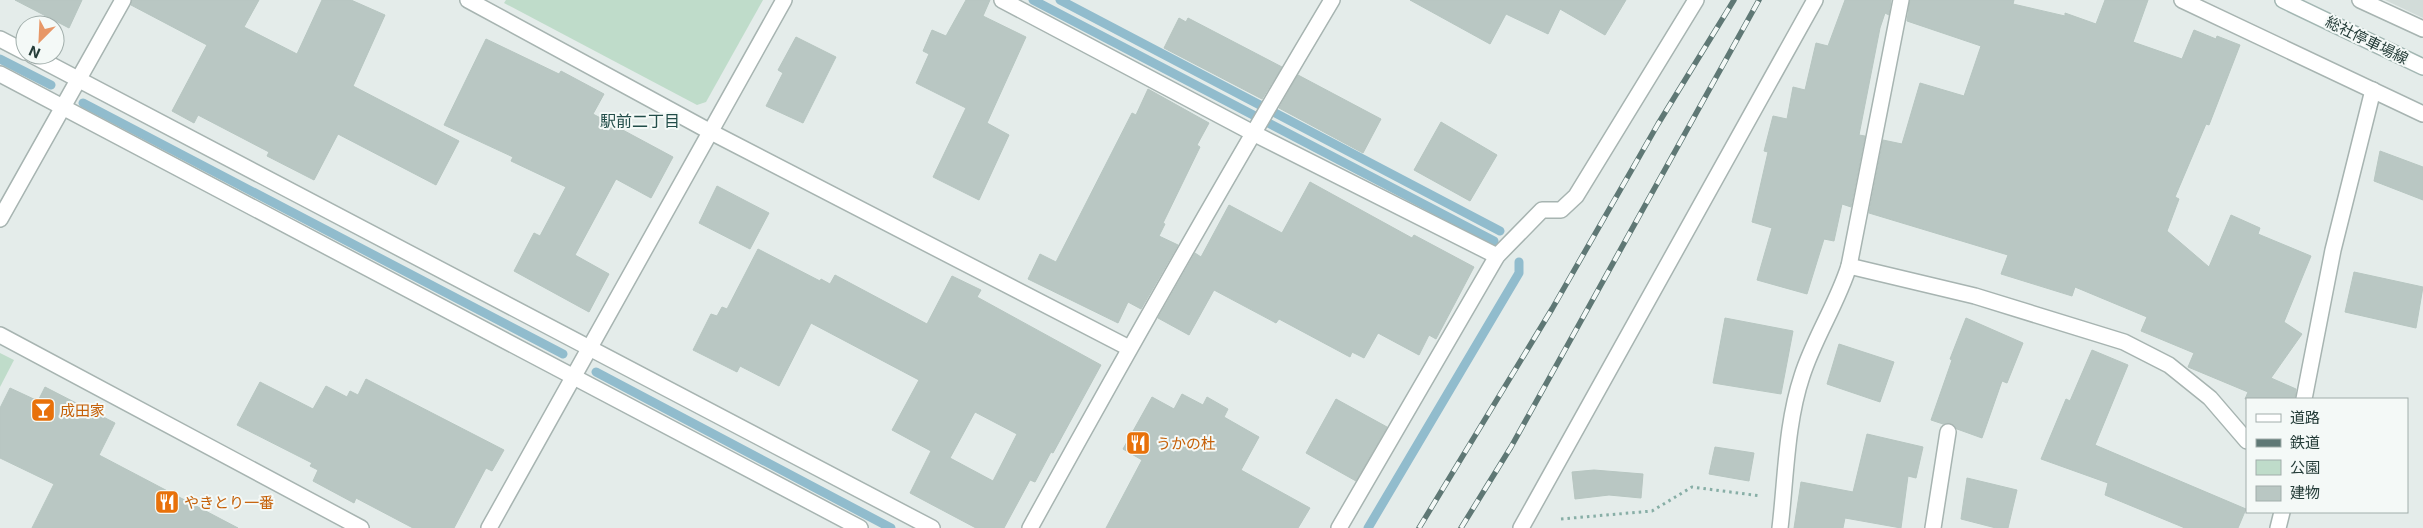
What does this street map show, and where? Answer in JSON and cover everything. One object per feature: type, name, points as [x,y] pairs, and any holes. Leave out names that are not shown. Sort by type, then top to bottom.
[{"type":"street","points":[[0,219],[123,0]]},
{"type":"street","points":[[468,0],[710,131],[1129,348]]},
{"type":"street","points":[[489,528],[784,0]]},
{"type":"street","points":[[1002,0],[1255,128],[1497,256]]},
{"type":"street","points":[[1030,528],[1129,348],[1255,128],[1332,0]]},
{"type":"street","points":[[1339,528],[1497,256],[1542,210],[1561,210],[1576,196],[1696,0]]},
{"type":"street","points":[[1522,528],[1815,0]]},
{"type":"street","points":[[1780,528],[1794,404],[1803,374],[1841,290],[1849,266],[1900,0]]},
{"type":"street","points":[[2182,0],[2423,114]]},
{"type":"street","name":"総社停車場線","points":[[2283,0],[2423,68]]},
{"type":"street","points":[[2360,0],[2423,29]]},
{"type":"street","points":[[0,39],[15,47]]},
{"type":"street","points":[[52,65],[932,528]]},
{"type":"street","points":[[0,74],[860,528]]},
{"type":"street","points":[[2304,398],[2333,250],[2373,90]]},
{"type":"street","points":[[1849,266],[1975,296],[2124,342],[2169,365],[2210,398],[2246,440]]},
{"type":"street","points":[[0,335],[361,528]]},
{"type":"street","points":[[1933,528],[1948,432]]},
{"type":"street","points":[[2278,528],[2282,513]]},
{"type":"path","points":[[1561,519],[1652,511],[1692,487],[1783,499]]},
{"type":"shaded area","points":[[2385,0],[2423,0],[2423,18]]},
{"type":"green space","points":[[506,0],[763,0],[706,102],[697,105],[504,3]]},
{"type":"green space","points":[[0,353],[14,360],[0,387]]},
{"type":"building","points":[[15,0],[82,0],[69,28],[65,26],[65,15],[44,15]]},
{"type":"building","points":[[132,0],[259,0],[244,27],[297,54],[322,0],[351,0],[385,15],[353,86],[459,141],[436,185],[338,134],[314,180],[267,156],[269,152],[198,115],[194,123],[172,111],[207,45],[131,5]]},
{"type":"building","points":[[966,0],[990,0],[983,16],[1026,37],[987,123],[1009,135],[979,200],[933,177],[966,108],[916,83],[929,54],[923,51],[932,30],[946,36]]},
{"type":"building","points":[[1410,0],[1626,0],[1605,35],[1560,9],[1548,34],[1506,14],[1490,44]]},
{"type":"building","points":[[1845,0],[1891,0],[1889,15],[1885,13],[1880,28],[1859,135],[1865,136],[1851,207],[1842,204],[1834,241],[1824,239],[1807,294],[1757,280],[1772,228],[1752,222],[1768,152],[1764,151],[1773,116],[1787,119],[1793,87],[1805,90],[1816,43],[1828,46]]},
{"type":"building","points":[[1910,0],[2014,0],[2013,4],[2065,16],[2065,13],[2096,24],[2105,0],[2148,0],[2133,42],[2182,59],[2194,30],[2216,39],[2217,36],[2240,45],[2209,125],[2206,124],[2175,197],[2179,199],[2167,231],[2209,267],[2231,215],[2260,228],[2258,234],[2311,256],[2284,322],[2302,334],[2271,378],[2296,389],[2295,398],[2245,399],[2248,392],[2188,367],[2194,353],[2141,331],[2147,317],[2075,287],[2072,296],[2001,274],[2008,255],[1869,213],[1883,140],[1902,144],[1920,83],[1964,96],[1981,46],[1907,21]]},
{"type":"building","points":[[1179,18],[1186,22],[1188,18],[1282,67],[1262,99],[1164,48]]},
{"type":"building","points":[[796,37],[836,57],[803,123],[766,106],[783,73],[778,70]]},
{"type":"building","points":[[486,39],[559,74],[561,71],[604,94],[593,114],[673,157],[651,198],[616,179],[575,255],[609,274],[589,312],[514,271],[534,233],[540,236],[566,187],[511,161],[513,157],[444,125]]},
{"type":"building","points":[[1298,75],[1381,119],[1363,153],[1279,108]]},
{"type":"building","points":[[1148,89],[1209,123],[1197,145],[1200,147],[1163,223],[1165,224],[1159,236],[1178,245],[1141,309],[1128,302],[1118,323],[1028,279],[1040,254],[1056,262],[1132,113],[1136,115]]},
{"type":"building","points":[[1441,122],[1497,155],[1470,201],[1414,170]]},
{"type":"building","points":[[2380,151],[2423,167],[2423,200],[2374,181]]},
{"type":"building","points":[[1310,182],[1412,238],[1414,235],[1474,267],[1436,339],[1429,335],[1419,355],[1378,333],[1364,358],[1352,352],[1350,357],[1279,319],[1276,323],[1214,290],[1189,335],[1158,318],[1195,253],[1201,257],[1229,205],[1282,233]]},
{"type":"building","points":[[717,186],[769,213],[750,249],[699,223]]},
{"type":"building","points":[[758,249],[820,281],[821,279],[830,284],[835,275],[927,324],[952,276],[981,290],[977,297],[1101,365],[1053,453],[1051,452],[1035,482],[1030,480],[1004,528],[976,528],[910,493],[931,451],[892,430],[919,380],[811,323],[779,386],[740,366],[737,372],[693,350],[711,314],[717,316],[722,307],[727,309]],"holes":[[[975,412],[1017,434],[993,481],[950,458]]]},
{"type":"building","points":[[2354,272],[2423,287],[2416,328],[2345,312]]},
{"type":"building","points":[[1725,318],[1793,331],[1781,394],[1713,383]]},
{"type":"building","points":[[1966,318],[2023,343],[2007,383],[2002,381],[1982,438],[1957,429],[1950,423],[1943,424],[1931,420],[1952,360],[1950,359]]},
{"type":"building","points":[[1839,344],[1894,362],[1880,402],[1827,384]]},
{"type":"building","points":[[2092,350],[2128,365],[2095,445],[2246,509],[2238,528],[2185,528],[2105,495],[2108,483],[2041,459],[2066,399],[2070,401]]},
{"type":"building","points":[[366,379],[504,450],[492,471],[486,468],[454,528],[413,528],[356,498],[354,503],[313,481],[318,470],[310,466],[312,463],[237,425],[260,382],[313,409],[326,386],[347,397],[350,391],[358,395]]},
{"type":"building","points":[[45,387],[115,423],[99,455],[238,528],[32,528],[54,484],[0,458],[0,408],[10,388],[38,401]]},
{"type":"building","points":[[1182,394],[1203,405],[1207,397],[1228,409],[1224,417],[1259,437],[1241,470],[1310,508],[1298,528],[1106,528],[1142,460],[1123,449],[1152,397],[1174,409]]},
{"type":"building","points":[[1336,399],[1387,427],[1356,481],[1306,453]]},
{"type":"building","points":[[1867,434],[1923,447],[1916,478],[1908,476],[1901,528],[1845,518],[1843,528],[1794,528],[1801,482],[1853,492]]},
{"type":"building","points":[[1715,447],[1754,453],[1749,481],[1709,474]]},
{"type":"building","points":[[1594,470],[1643,474],[1641,498],[1609,495],[1575,499],[1572,472]]},
{"type":"building","points":[[1967,478],[2017,490],[2008,528],[1996,528],[1961,519]]},
{"type":"waterway","points":[[1033,0],[1494,241]]},
{"type":"waterway","points":[[1060,0],[1500,231]]},
{"type":"waterway","points":[[0,59],[51,85]]},
{"type":"waterway","points":[[83,103],[563,354]]},
{"type":"waterway","points":[[1368,528],[1519,273],[1519,262]]},
{"type":"waterway","points":[[596,372],[891,528]]},
{"type":"railway","points":[[1419,528],[1552,309],[1658,124],[1734,0]]},
{"type":"railway","points":[[1461,528],[1511,447],[1759,0]]},
{"type":"place","name":"成田家","points":[[43,410]]},
{"type":"place","name":"うかの杜","points":[[1138,443]]},
{"type":"place","name":"やきとり一番","points":[[167,502]]},
{"type":"district","name":"駅前二丁目","points":[[640,121]]}]
